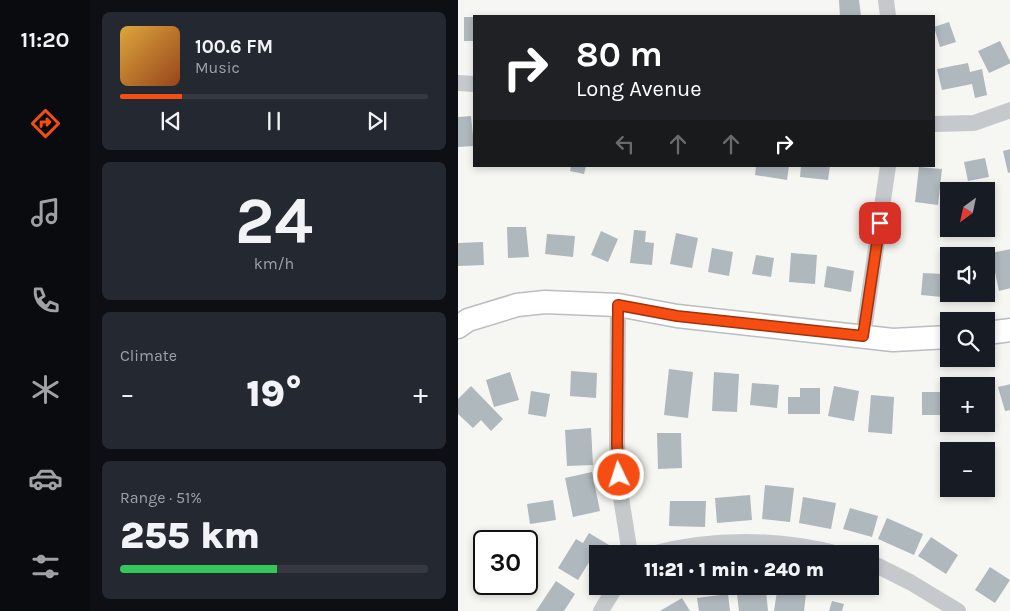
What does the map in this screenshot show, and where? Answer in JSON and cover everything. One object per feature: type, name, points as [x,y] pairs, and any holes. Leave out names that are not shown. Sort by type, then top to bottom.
[{"type":"street","points":[[886,0],[888,15]]},
{"type":"street","points":[[458,83],[473,84]]},
{"type":"street","points":[[935,124],[974,124],[1010,110]]},
{"type":"street","points":[[863,336],[888,167]]},
{"type":"street","points":[[458,327],[468,320],[517,305],[545,302],[618,305],[677,316],[893,340],[940,337]]},
{"type":"street","points":[[618,305],[617,444],[620,491],[629,545]]},
{"type":"street","points":[[995,332],[1010,330]]},
{"type":"street","points":[[709,545],[757,542],[777,545]]},
{"type":"street","points":[[879,566],[910,582],[958,611]]},
{"type":"street","points":[[601,611],[611,595]]},
{"type":"building","points":[[839,0],[859,0],[861,15],[840,15]]},
{"type":"building","points":[[464,17],[473,17],[473,41],[464,41]]},
{"type":"building","points":[[949,22],[956,42],[940,47],[935,27]]},
{"type":"building","points":[[1000,41],[1011,63],[989,73],[978,51]]},
{"type":"building","points":[[968,63],[970,72],[982,69],[987,95],[975,98],[972,84],[942,90],[937,69]]},
{"type":"building","points":[[471,116],[473,146],[458,147],[458,117]]},
{"type":"building","points":[[1011,149],[1011,172],[1008,173],[1003,151]]},
{"type":"building","points":[[985,158],[989,177],[968,181],[964,162]]},
{"type":"building","points":[[571,167],[586,167],[584,174],[570,171]]},
{"type":"building","points":[[756,167],[789,167],[787,180],[755,175]]},
{"type":"building","points":[[801,167],[830,167],[828,180],[800,177]]},
{"type":"building","points":[[919,167],[942,169],[938,205],[915,202]]},
{"type":"building","points":[[507,227],[526,227],[529,257],[508,258]]},
{"type":"building","points":[[634,230],[646,231],[645,242],[654,243],[652,265],[630,263]]},
{"type":"building","points":[[601,231],[618,239],[608,262],[591,255]]},
{"type":"building","points":[[676,233],[698,238],[692,268],[670,264]]},
{"type":"building","points":[[547,234],[575,236],[573,257],[545,254]]},
{"type":"building","points":[[483,242],[484,265],[458,266],[458,243]]},
{"type":"building","points":[[712,248],[733,252],[729,276],[708,272]]},
{"type":"building","points":[[1011,249],[1011,288],[999,291],[995,272],[995,252]]},
{"type":"building","points":[[791,253],[817,255],[815,284],[789,282]]},
{"type":"building","points":[[756,255],[774,258],[771,277],[752,274]]},
{"type":"building","points":[[827,266],[854,271],[851,292],[824,287]]},
{"type":"building","points":[[923,273],[940,274],[940,297],[921,295]]},
{"type":"building","points":[[669,369],[693,372],[688,418],[664,415]]},
{"type":"building","points":[[571,371],[597,373],[596,398],[570,396]]},
{"type":"building","points":[[510,372],[519,400],[494,407],[486,380]]},
{"type":"building","points":[[714,372],[739,374],[737,412],[712,411]]},
{"type":"building","points":[[752,383],[779,385],[777,408],[750,405]]},
{"type":"building","points":[[1011,384],[1011,410],[1005,411],[998,387]]},
{"type":"building","points":[[471,386],[503,419],[491,431],[481,420],[473,428],[458,414],[458,399]]},
{"type":"building","points":[[834,386],[859,391],[854,421],[828,416]]},
{"type":"building","points":[[800,388],[820,388],[820,414],[788,414],[788,397],[800,397]]},
{"type":"building","points":[[531,391],[550,394],[546,417],[528,414]]},
{"type":"building","points":[[922,392],[940,392],[940,415],[922,415]]},
{"type":"building","points":[[871,395],[894,397],[892,434],[868,432]]},
{"type":"building","points":[[591,428],[593,465],[567,466],[565,430]]},
{"type":"building","points":[[657,433],[681,433],[682,468],[658,469]]},
{"type":"building","points":[[592,472],[600,511],[573,517],[565,478]]},
{"type":"building","points":[[765,485],[794,488],[790,522],[762,519]]},
{"type":"building","points":[[750,495],[752,520],[717,523],[715,498]]},
{"type":"building","points":[[803,497],[836,503],[831,529],[799,523]]},
{"type":"building","points":[[553,500],[556,520],[530,524],[527,504]]},
{"type":"building","points":[[670,501],[706,501],[705,527],[669,526]]},
{"type":"building","points":[[850,508],[878,516],[872,537],[843,529]]},
{"type":"building","points":[[887,518],[923,534],[914,555],[878,539]]},
{"type":"building","points":[[589,533],[609,545],[589,545],[589,562],[578,580],[558,568],[576,539],[583,543]]},
{"type":"building","points":[[931,537],[958,555],[946,574],[918,556]]},
{"type":"building","points":[[990,567],[1010,580],[995,603],[975,590]]},
{"type":"building","points":[[556,581],[575,594],[564,611],[536,611]]},
{"type":"building","points":[[728,595],[730,611],[699,611],[697,598]]},
{"type":"building","points":[[737,595],[766,595],[768,611],[739,611]]},
{"type":"building","points":[[776,595],[806,595],[804,611],[774,611]]},
{"type":"building","points":[[682,598],[690,611],[660,611]]},
{"type":"building","points":[[832,601],[844,604],[842,611],[829,611]]},
{"type":"route","points":[[619,475],[617,444],[618,305],[677,316],[863,336],[880,223]]}]
